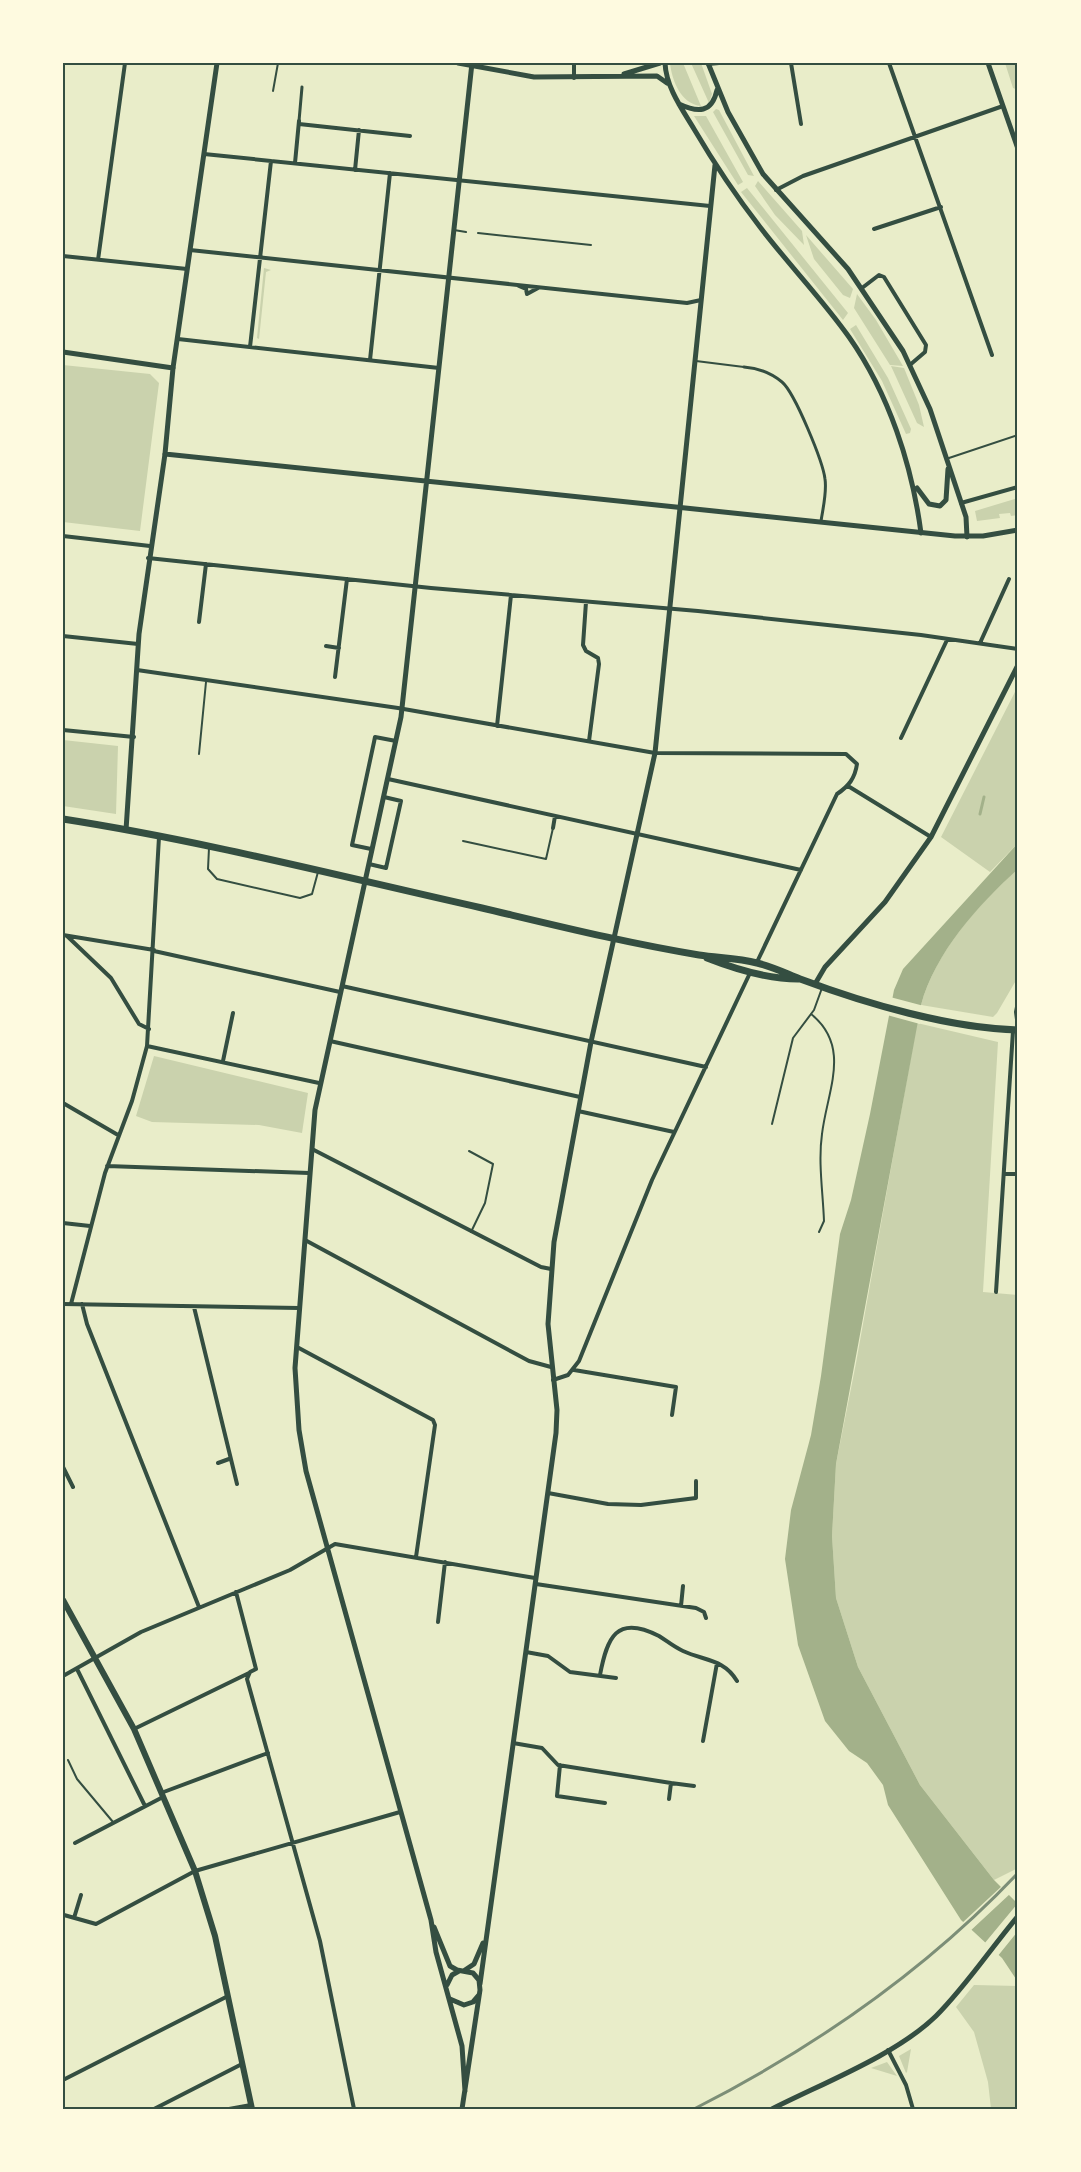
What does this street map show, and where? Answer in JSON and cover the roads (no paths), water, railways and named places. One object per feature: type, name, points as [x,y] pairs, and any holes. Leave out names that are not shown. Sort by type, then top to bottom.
[{"type":"highway","points":[[63,819],[159,837],[700,955],[757,963],[784,970],[818,985],[933,1018],[984,1028],[1016,1029]]},
{"type":"highway","points":[[700,955],[782,979],[800,979]]},
{"type":"main road","points":[[63,1600],[134,1729],[195,1871],[210,1914],[251,2107]]},
{"type":"street","points":[[98,260],[124,63]]},
{"type":"street","points":[[126,830],[134,737],[138,644],[148,558],[165,454],[173,368],[217,63]]},
{"type":"street","points":[[458,63],[472,64],[522,76],[660,77],[670,86]]},
{"type":"street","points":[[574,63],[574,78]]},
{"type":"street","points":[[617,76],[660,63]]},
{"type":"street","points":[[719,63],[708,63],[717,90],[745,145],[776,190],[831,249],[862,288],[888,324],[910,364],[930,409],[967,520],[967,537]]},
{"type":"street","points":[[791,63],[801,124]]},
{"type":"street","points":[[889,63],[992,355]]},
{"type":"street","points":[[988,63],[1018,149]]},
{"type":"street","points":[[472,64],[402,709],[319,1083],[311,1148],[296,1347],[300,1438],[326,1547],[431,1920],[448,1962],[476,1976],[480,1984]]},
{"type":"street","points":[[665,66],[670,86],[679,104],[715,165],[761,228],[850,338],[886,409],[914,483],[921,532]]},
{"type":"street","points":[[295,163],[303,87]]},
{"type":"street","points":[[679,104],[696,111],[707,109],[712,104],[717,90]]},
{"type":"street","points":[[776,190],[789,181],[1004,106]]},
{"type":"street","points":[[299,123],[410,136]]},
{"type":"street","points":[[355,170],[359,130]]},
{"type":"street","points":[[204,154],[711,206]]},
{"type":"street","points":[[250,347],[271,161]]},
{"type":"street","points":[[462,2109],[485,1960],[484,1939],[556,1427],[548,1324],[551,1269],[577,1110],[655,753],[672,608],[715,165]]},
{"type":"street","points":[[370,360],[390,173]]},
{"type":"street","points":[[874,229],[941,207]]},
{"type":"street","points":[[190,250],[687,303],[701,300]]},
{"type":"street","points":[[63,256],[187,269]]},
{"type":"street","points":[[862,288],[879,275],[884,277],[926,345],[925,352],[910,364]]},
{"type":"street","points":[[507,283],[523,287],[527,294],[543,287]]},
{"type":"street","points":[[178,339],[440,368]]},
{"type":"street","points":[[63,352],[173,368]]},
{"type":"street","points":[[744,367],[760,368],[782,382],[794,400],[826,480],[821,523]]},
{"type":"street","points":[[165,454],[967,537],[1018,531]]},
{"type":"street","points":[[914,483],[926,501],[938,507],[946,500],[947,462]]},
{"type":"street","points":[[961,503],[1018,487]]},
{"type":"street","points":[[63,536],[150,546]]},
{"type":"street","points":[[148,558],[416,586],[672,608],[1018,649]]},
{"type":"street","points":[[199,622],[206,564]]},
{"type":"street","points":[[335,676],[347,579]]},
{"type":"street","points":[[980,643],[1009,579]]},
{"type":"street","points":[[497,726],[511,595]]},
{"type":"street","points":[[586,602],[583,645],[586,651],[598,658],[599,664],[589,741]]},
{"type":"street","points":[[63,636],[138,644]]},
{"type":"street","points":[[902,738],[947,640]]},
{"type":"street","points":[[326,646],[339,648]]},
{"type":"street","points":[[818,985],[825,967],[885,902],[931,837],[1018,665]]},
{"type":"street","points":[[137,670],[402,709],[655,753],[842,753],[857,764],[855,776],[848,786],[837,794],[757,963]]},
{"type":"street","points":[[63,730],[134,737]]},
{"type":"street","points":[[371,849],[351,845],[375,737],[396,741]]},
{"type":"street","points":[[388,779],[801,870]]},
{"type":"street","points":[[848,786],[931,837]]},
{"type":"street","points":[[368,864],[386,868],[401,801],[384,797]]},
{"type":"street","points":[[553,828],[555,816]]},
{"type":"street","points":[[71,1304],[107,1166],[134,1095],[147,1046],[150,1029],[159,837]]},
{"type":"street","points":[[65,936],[154,950],[706,1066]]},
{"type":"street","points":[[65,936],[111,978],[139,1024],[150,1029]]},
{"type":"street","points":[[553,1380],[568,1375],[574,1370],[634,1221],[750,971]]},
{"type":"street","points":[[996,1292],[1018,1002]]},
{"type":"street","points":[[223,1061],[233,1013]]},
{"type":"street","points":[[329,1041],[580,1097]]},
{"type":"street","points":[[147,1046],[319,1083]]},
{"type":"street","points":[[63,1103],[118,1135]]},
{"type":"street","points":[[577,1110],[674,1132]]},
{"type":"street","points":[[311,1148],[471,1232],[541,1267],[551,1269]]},
{"type":"street","points":[[107,1166],[309,1173]]},
{"type":"street","points":[[1004,1174],[1018,1174]]},
{"type":"street","points":[[63,1223],[90,1226]]},
{"type":"street","points":[[304,1239],[529,1361],[551,1367]]},
{"type":"street","points":[[63,1304],[299,1308]]},
{"type":"street","points":[[82,1304],[87,1324],[199,1607]]},
{"type":"street","points":[[194,1307],[237,1484]]},
{"type":"street","points":[[296,1347],[433,1420],[435,1425],[416,1557]]},
{"type":"street","points":[[574,1370],[676,1387],[672,1415]]},
{"type":"street","points":[[218,1463],[230,1459]]},
{"type":"street","points":[[63,1467],[73,1487]]},
{"type":"street","points":[[548,1494],[608,1504],[641,1505],[696,1498],[696,1481]]},
{"type":"street","points":[[63,1676],[141,1632],[290,1570],[326,1547],[342,1545],[701,1610],[706,1618]]},
{"type":"street","points":[[438,1622],[445,1562]]},
{"type":"street","points":[[681,1606],[683,1586]]},
{"type":"street","points":[[134,1729],[256,1669],[236,1592]]},
{"type":"street","points":[[600,1675],[605,1645],[615,1634],[626,1628],[648,1631],[679,1649],[728,1668],[737,1681]]},
{"type":"street","points":[[525,1652],[548,1656],[570,1672],[616,1678]]},
{"type":"street","points":[[703,1742],[717,1663]]},
{"type":"street","points":[[77,1669],[145,1806]]},
{"type":"street","points":[[250,1672],[248,1679],[320,1941],[354,2109]]},
{"type":"street","points":[[512,1743],[542,1748],[553,1761],[560,1765],[693,1786]]},
{"type":"street","points":[[75,1843],[162,1795],[268,1753]]},
{"type":"street","points":[[560,1765],[557,1796],[605,1803]]},
{"type":"street","points":[[669,1799],[671,1783]]},
{"type":"street","points":[[64,1915],[96,1924],[195,1871],[400,1812]]},
{"type":"street","points":[[74,1918],[81,1895]]},
{"type":"street","points":[[772,2109],[888,2050],[935,2016],[1018,1916]]},
{"type":"street","points":[[431,1920],[436,1952],[463,2052],[465,2091]]},
{"type":"street","points":[[446,1987],[449,1979],[476,1960],[484,1939]]},
{"type":"street","points":[[450,1999],[464,2005],[473,2002],[480,1994]]},
{"type":"street","points":[[63,2080],[229,1996]]},
{"type":"street","points":[[888,2050],[898,2067],[913,2109]]},
{"type":"street","points":[[154,2109],[242,2064]]},
{"type":"street","points":[[229,2109],[251,2107]]},
{"type":"lane","points":[[273,91],[278,63]]},
{"type":"lane","points":[[454,230],[466,232]]},
{"type":"lane","points":[[478,233],[591,245]]},
{"type":"lane","points":[[696,361],[744,367]]},
{"type":"lane","points":[[947,462],[1018,435]]},
{"type":"lane","points":[[199,754],[206,679]]},
{"type":"lane","points":[[464,841],[546,859],[553,828]]},
{"type":"lane","points":[[209,848],[207,861],[212,876],[243,885],[303,898],[312,894],[318,872]]},
{"type":"lane","points":[[772,1124],[793,1038],[811,1014],[818,985]]},
{"type":"lane","points":[[811,1014],[828,1030],[834,1051],[834,1068],[822,1135],[824,1221],[819,1232]]},
{"type":"lane","points":[[469,1151],[493,1164],[485,1203],[471,1232]]},
{"type":"lane","points":[[68,1760],[77,1779],[113,1822]]},
{"type":"waterway","points":[[980,814],[984,797]]},
{"type":"railway","points":[[694,2109],[782,2060],[866,2005],[945,1943],[1018,1873]]}]
